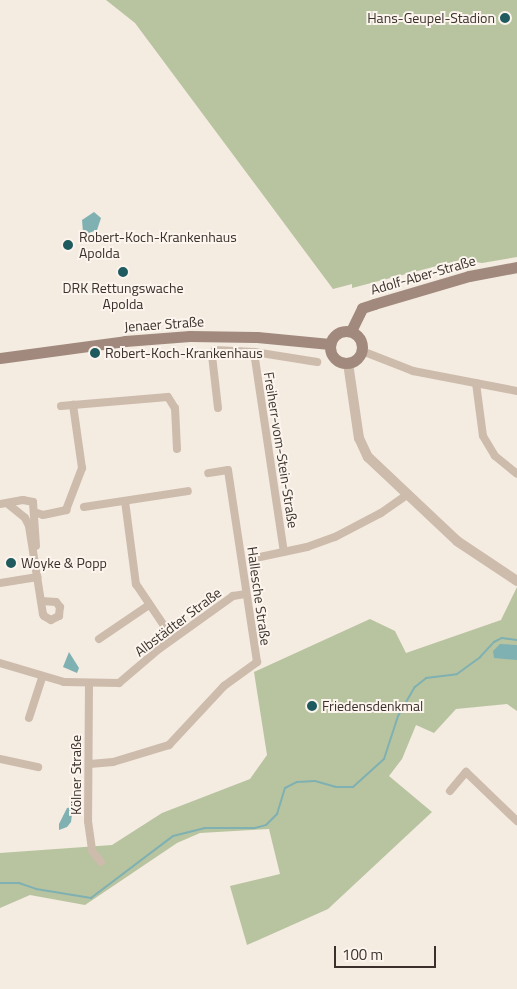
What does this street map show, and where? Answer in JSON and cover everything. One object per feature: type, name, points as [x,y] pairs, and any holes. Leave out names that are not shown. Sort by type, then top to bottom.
[{"type":"main road","name":"Adolf-Aber-Straße","points":[[351,331],[362,308],[469,276],[517,267]]},
{"type":"main road","points":[[351,331],[359,337],[362,351],[357,359],[348,363],[334,358],[330,344],[338,333],[351,331]]},
{"type":"main road","name":"Jenaer Straße","points":[[0,358],[167,337],[257,337],[330,344]]},
{"type":"street","name":"Freiherr-vom-Stein-Straße","points":[[218,408],[212,355],[222,350],[254,352],[317,362]]},
{"type":"street","points":[[362,351],[413,371],[517,391]]},
{"type":"street","name":"Freiherr-vom-Stein-Straße","points":[[254,352],[284,552]]},
{"type":"street","points":[[348,363],[362,449],[405,496],[457,541],[517,581]]},
{"type":"street","points":[[476,383],[483,436],[495,456],[517,474]]},
{"type":"street","points":[[61,406],[168,397],[175,408],[177,449]]},
{"type":"street","points":[[24,518],[34,512],[59,513],[72,502],[82,468],[72,405]]},
{"type":"street","name":"Hallesche Straße","points":[[90,764],[113,762],[169,745],[224,686],[257,662],[228,470],[208,473]]},
{"type":"street","points":[[84,507],[188,491]]},
{"type":"street","points":[[260,557],[335,537],[381,513],[405,496]]},
{"type":"street","points":[[4,504],[28,500],[34,504],[35,558]]},
{"type":"street","points":[[125,501],[136,584],[173,639]]},
{"type":"street","points":[[4,504],[24,518],[35,558],[41,601]]},
{"type":"street","points":[[0,583],[38,577]]},
{"type":"street","name":"Albstädter Straße","points":[[0,663],[42,678],[89,684],[118,683],[173,639],[233,596],[246,594]]},
{"type":"street","points":[[99,638],[149,605]]},
{"type":"street","points":[[29,718],[42,678]]},
{"type":"street","name":"Kölner Straße","points":[[89,684],[90,843],[101,862]]},
{"type":"street","points":[[0,759],[38,767]]},
{"type":"street","points":[[450,791],[466,772],[517,821]]},
{"type":"green space","points":[[106,0],[517,0],[517,257],[482,263],[460,260],[352,288],[352,284],[333,289],[135,23]]},
{"type":"green space","points":[[517,587],[517,711],[507,704],[456,709],[434,733],[416,725],[402,759],[389,776],[432,812],[328,909],[247,945],[230,886],[280,874],[269,829],[200,833],[177,843],[85,905],[30,895],[0,908],[0,853],[112,845],[162,813],[250,779],[267,755],[254,672],[370,619],[395,631],[406,653],[501,620]]},
{"type":"water","points":[[94,212],[101,218],[97,230],[86,234],[83,232],[82,220]]},
{"type":"water","points":[[500,644],[517,645],[517,660],[494,658],[493,651]]},
{"type":"water","points":[[69,652],[79,668],[77,673],[63,667]]},
{"type":"water","points":[[73,807],[71,822],[67,827],[59,830],[59,824],[67,808]]},
{"type":"waterway","points":[[0,883],[19,883],[36,889],[91,898],[173,836],[204,828],[255,828],[266,825],[277,814],[285,788],[297,782],[315,781],[336,787],[353,787],[384,759],[398,716],[415,687],[426,678],[457,674],[480,657],[494,642],[502,638],[517,640]]},
{"type":"place","name":"Hans-Geupel-Stadion","points":[[505,18]]},
{"type":"place","name":"Robert-Koch-Krankenhaus Apolda","points":[[68,245]]},
{"type":"place","name":"DRK Rettungswache Apolda","points":[[123,272]]},
{"type":"place","name":"Robert-Koch-Krankenhaus","points":[[95,353]]},
{"type":"place","name":"Woyke & Popp","points":[[11,563]]},
{"type":"place","name":"Friedensdenkmal","points":[[312,706]]}]
